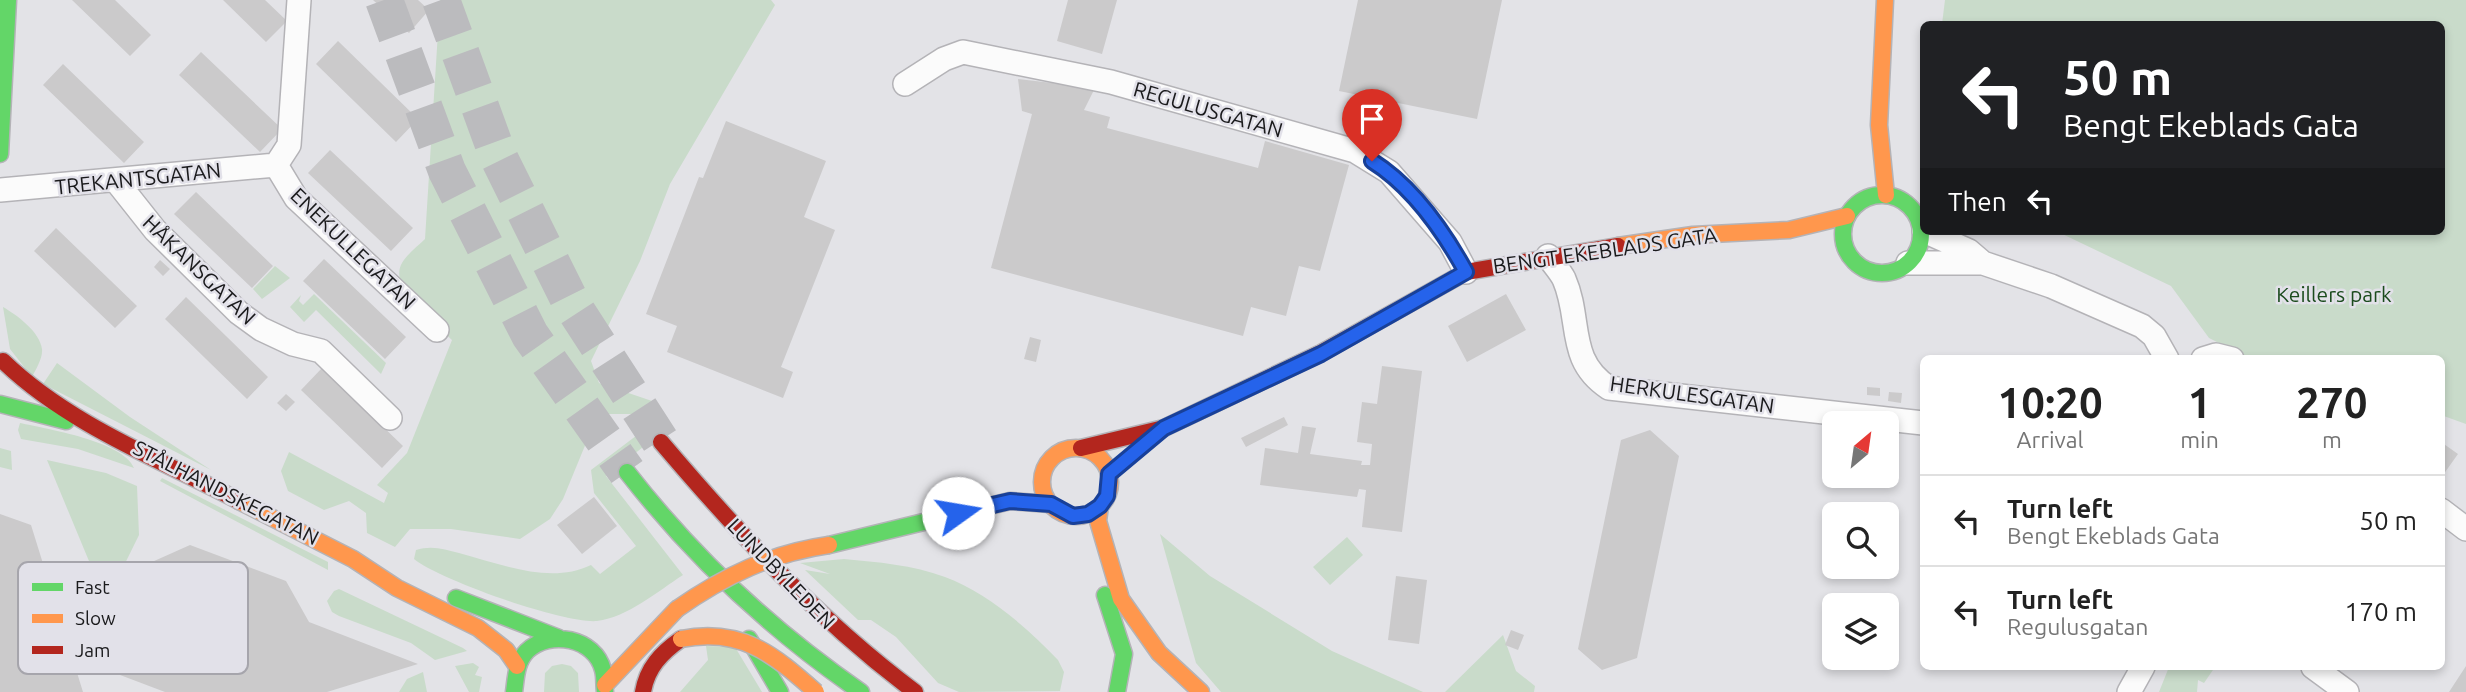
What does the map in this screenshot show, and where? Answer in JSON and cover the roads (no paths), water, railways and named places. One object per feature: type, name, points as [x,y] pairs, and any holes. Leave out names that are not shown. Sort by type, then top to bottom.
[{"type":"main road","points":[[0,153],[8,0]]},
{"type":"main road","points":[[1885,0],[1880,125],[1886,195]]},
{"type":"main road","points":[[1920,224],[1910,206],[1886,195],[1861,200],[1847,216],[1843,232],[1844,245],[1850,257],[1871,271],[1884,273],[1908,263],[1916,254],[1922,235]]},
{"type":"main road","name":"BENGT EKEBLADS GATA","points":[[1010,501],[1042,480],[1051,459],[1070,449],[1081,449],[1164,428],[1321,354],[1466,272],[1548,256],[1693,235],[1789,230],[1847,216]]},
{"type":"main road","name":"BENGT EKEBLADS GATA","points":[[1789,230],[1844,245]]},
{"type":"main road","name":"STÅLHANDSKEGATAN","points":[[1,360],[32,389],[98,428],[158,456],[354,559],[397,588],[478,628],[506,650],[517,666]]},
{"type":"main road","name":"STÅLHANDSKEGATAN","points":[[0,404],[98,428]]},
{"type":"main road","name":"BENGT EKEBLADS GATA","points":[[1137,451],[1164,428]]},
{"type":"main road","name":"LUNDBYLEDEN","points":[[661,442],[790,587],[837,632],[915,692]]},
{"type":"main road","points":[[1081,449],[1099,457],[1114,470],[1107,496],[1100,506],[1088,514],[1073,516],[1084,531],[1124,654],[1117,692]]},
{"type":"main road","name":"LUNDBYLEDEN","points":[[627,472],[657,513],[696,554],[795,642],[861,692]]},
{"type":"main road","points":[[1042,480],[1051,504]]},
{"type":"main road","name":"BENGT EKEBLADS GATA","points":[[625,637],[677,609],[715,583],[761,560],[1010,501],[1051,504],[1073,516]]},
{"type":"main road","points":[[1100,506],[1098,521],[1121,599],[1159,653],[1201,692]]},
{"type":"main road","points":[[696,554],[780,692]]},
{"type":"main road","name":"STÅLHANDSKEGATAN","points":[[354,559],[559,638],[575,640],[589,649]]},
{"type":"main road","name":"BENGT EKEBLADS GATA","points":[[605,688],[677,609]]},
{"type":"main road","points":[[643,692],[645,678],[656,660],[681,639],[707,633],[746,640],[773,655],[816,692]]},
{"type":"main road","points":[[512,689],[517,666],[531,648],[559,638]]},
{"type":"main road","points":[[605,688],[603,667],[589,649],[610,642]]},
{"type":"street","points":[[276,165],[289,145],[299,0]]},
{"type":"street","name":"REGULUSGATAN","points":[[905,84],[944,59],[963,52],[1111,82],[1355,151],[1389,172],[1450,243],[1466,272]]},
{"type":"street","name":"TREKANTSGATAN","points":[[0,190],[117,182],[276,165]]},
{"type":"street","name":"ENEKULLEGATAN","points":[[276,165],[296,198],[436,330]]},
{"type":"street","name":"HÅKANSGATAN","points":[[117,182],[155,230],[239,313],[261,329],[293,344],[321,351],[390,418]]},
{"type":"street","points":[[1934,235],[1969,251],[1983,263]]},
{"type":"street","name":"HERKULESGATAN","points":[[1548,256],[1564,280],[1584,362],[1592,377],[1609,388],[1920,423]]},
{"type":"street","points":[[1908,263],[1983,263],[2051,285],[2142,326],[2154,337],[2165,355]]},
{"type":"street","points":[[2445,513],[2466,529]]},
{"type":"street","points":[[2130,692],[2141,670]]},
{"type":"street","points":[[2317,670],[2347,692]]},
{"type":"tunnel","points":[[384,0],[447,171],[530,335],[627,472]]},
{"type":"tunnel","points":[[441,0],[498,156],[571,303],[661,442]]},
{"type":"park label","name":"Keillers park","points":[[2334,295]]}]
